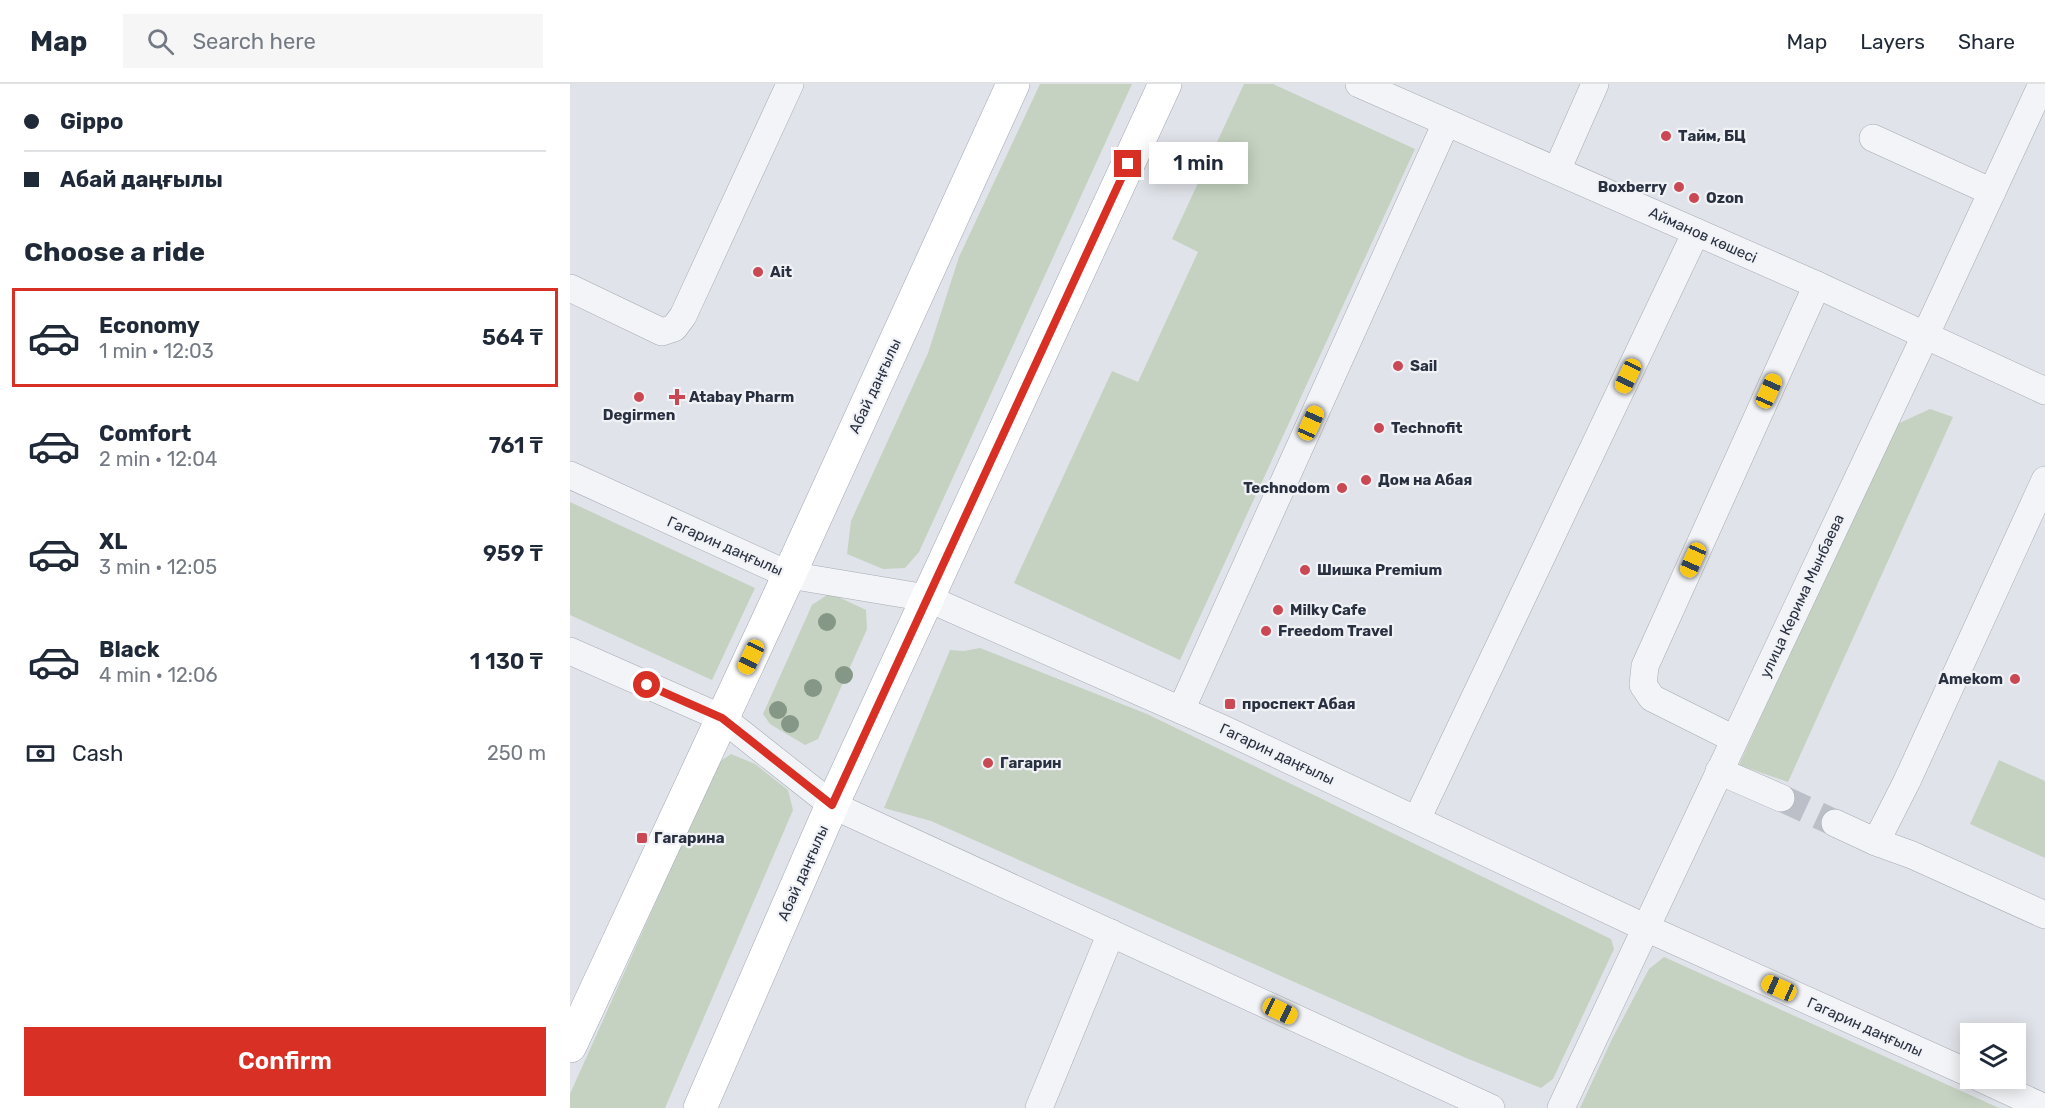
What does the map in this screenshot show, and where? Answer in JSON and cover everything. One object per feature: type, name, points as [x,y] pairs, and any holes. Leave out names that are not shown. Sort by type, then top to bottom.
[{"type":"main road","name":"Абай даңғылы","points":[[570,1046],[789,575],[1013,84]]},
{"type":"main road","name":"Абай даңғылы","points":[[700,1108],[832,805],[1165,84]]},
{"type":"street","points":[[570,288],[662,332],[674,328],[683,316],[790,84]]},
{"type":"street","name":"Айманов көшесі","points":[[1359,84],[1391,90],[1446,123],[1817,285],[2045,391]]},
{"type":"street","points":[[1557,170],[1595,84]]},
{"type":"street","name":"улица Керима Мынбаева","points":[[1561,1108],[1644,927],[2042,84]]},
{"type":"street","points":[[1181,710],[1446,123]]},
{"type":"street","points":[[1873,138],[1992,192]]},
{"type":"street","points":[[1417,819],[1696,232]]},
{"type":"street","points":[[1734,740],[1652,698],[1643,685],[1645,666],[1817,285]]},
{"type":"street","name":"Гагарин даңғылы","points":[[570,475],[789,575],[927,598],[1181,710],[1644,927],[1960,1069]]},
{"type":"street","points":[[1876,842],[1907,781],[2045,480]]},
{"type":"street","points":[[570,651],[722,718],[832,805],[1491,1108]]},
{"type":"street","points":[[1719,771],[1781,798]]},
{"type":"street","points":[[1835,823],[2045,915]]},
{"type":"street","points":[[1039,1108],[1111,933]]},
{"type":"street","points":[[2004,1089],[2045,1108]]},
{"type":"green space","points":[[1040,84],[1132,84],[919,552],[905,568],[883,569],[847,554],[851,521],[928,353],[959,257]]},
{"type":"green space","points":[[1244,84],[1273,84],[1415,149],[1180,660],[1014,583],[1112,371],[1138,382],[1198,252],[1172,239]]},
{"type":"green space","points":[[1930,409],[1953,417],[1788,782],[1739,765],[1893,426]]},
{"type":"green space","points":[[570,502],[755,588],[712,680],[570,615]]},
{"type":"green space","points":[[830,593],[866,610],[867,629],[818,739],[805,745],[770,724],[763,714],[812,605]]},
{"type":"green space","points":[[980,648],[1147,714],[1611,939],[1614,949],[1553,1079],[1541,1088],[1466,1058],[931,821],[884,808],[950,650],[964,651]]},
{"type":"green space","points":[[731,754],[755,764],[788,790],[793,810],[665,1108],[570,1108],[570,1094],[718,763]]},
{"type":"green space","points":[[1999,760],[2045,781],[2045,858],[1970,824]]},
{"type":"green space","points":[[1664,957],[1999,1108],[1580,1108],[1612,1039],[1649,969]]},
{"type":"tunnel","points":[[1781,798],[1835,823]]},
{"type":"place","name":"Тайм, БЦ","points":[[1666,136]]},
{"type":"place","name":"Boxberry","points":[[1679,187]]},
{"type":"place","name":"Ozon","points":[[1694,198]]},
{"type":"place","name":"Ait","points":[[758,272]]},
{"type":"place","name":"Sail","points":[[1398,366]]},
{"type":"place","name":"Degirmen","points":[[639,397]]},
{"type":"place","name":"Atabay Pharm","points":[[677,397]]},
{"type":"place","name":"Technofit","points":[[1379,428]]},
{"type":"place","name":"Дом на Абая","points":[[1366,480]]},
{"type":"place","name":"Technodom","points":[[1342,488]]},
{"type":"place","name":"Шишка Premium","points":[[1305,570]]},
{"type":"place","name":"Milky Cafe","points":[[1278,610]]},
{"type":"place","name":"Freedom Travel","points":[[1266,631]]},
{"type":"place","name":"Amekom","points":[[2015,679]]},
{"type":"place","name":"проспект Абая","points":[[1230,704]]},
{"type":"place","name":"Гагарин","points":[[988,763]]},
{"type":"place","name":"Гагарина","points":[[642,838]]},
{"type":"route","points":[[647,685],[722,718],[832,805],[1128,164]]}]
